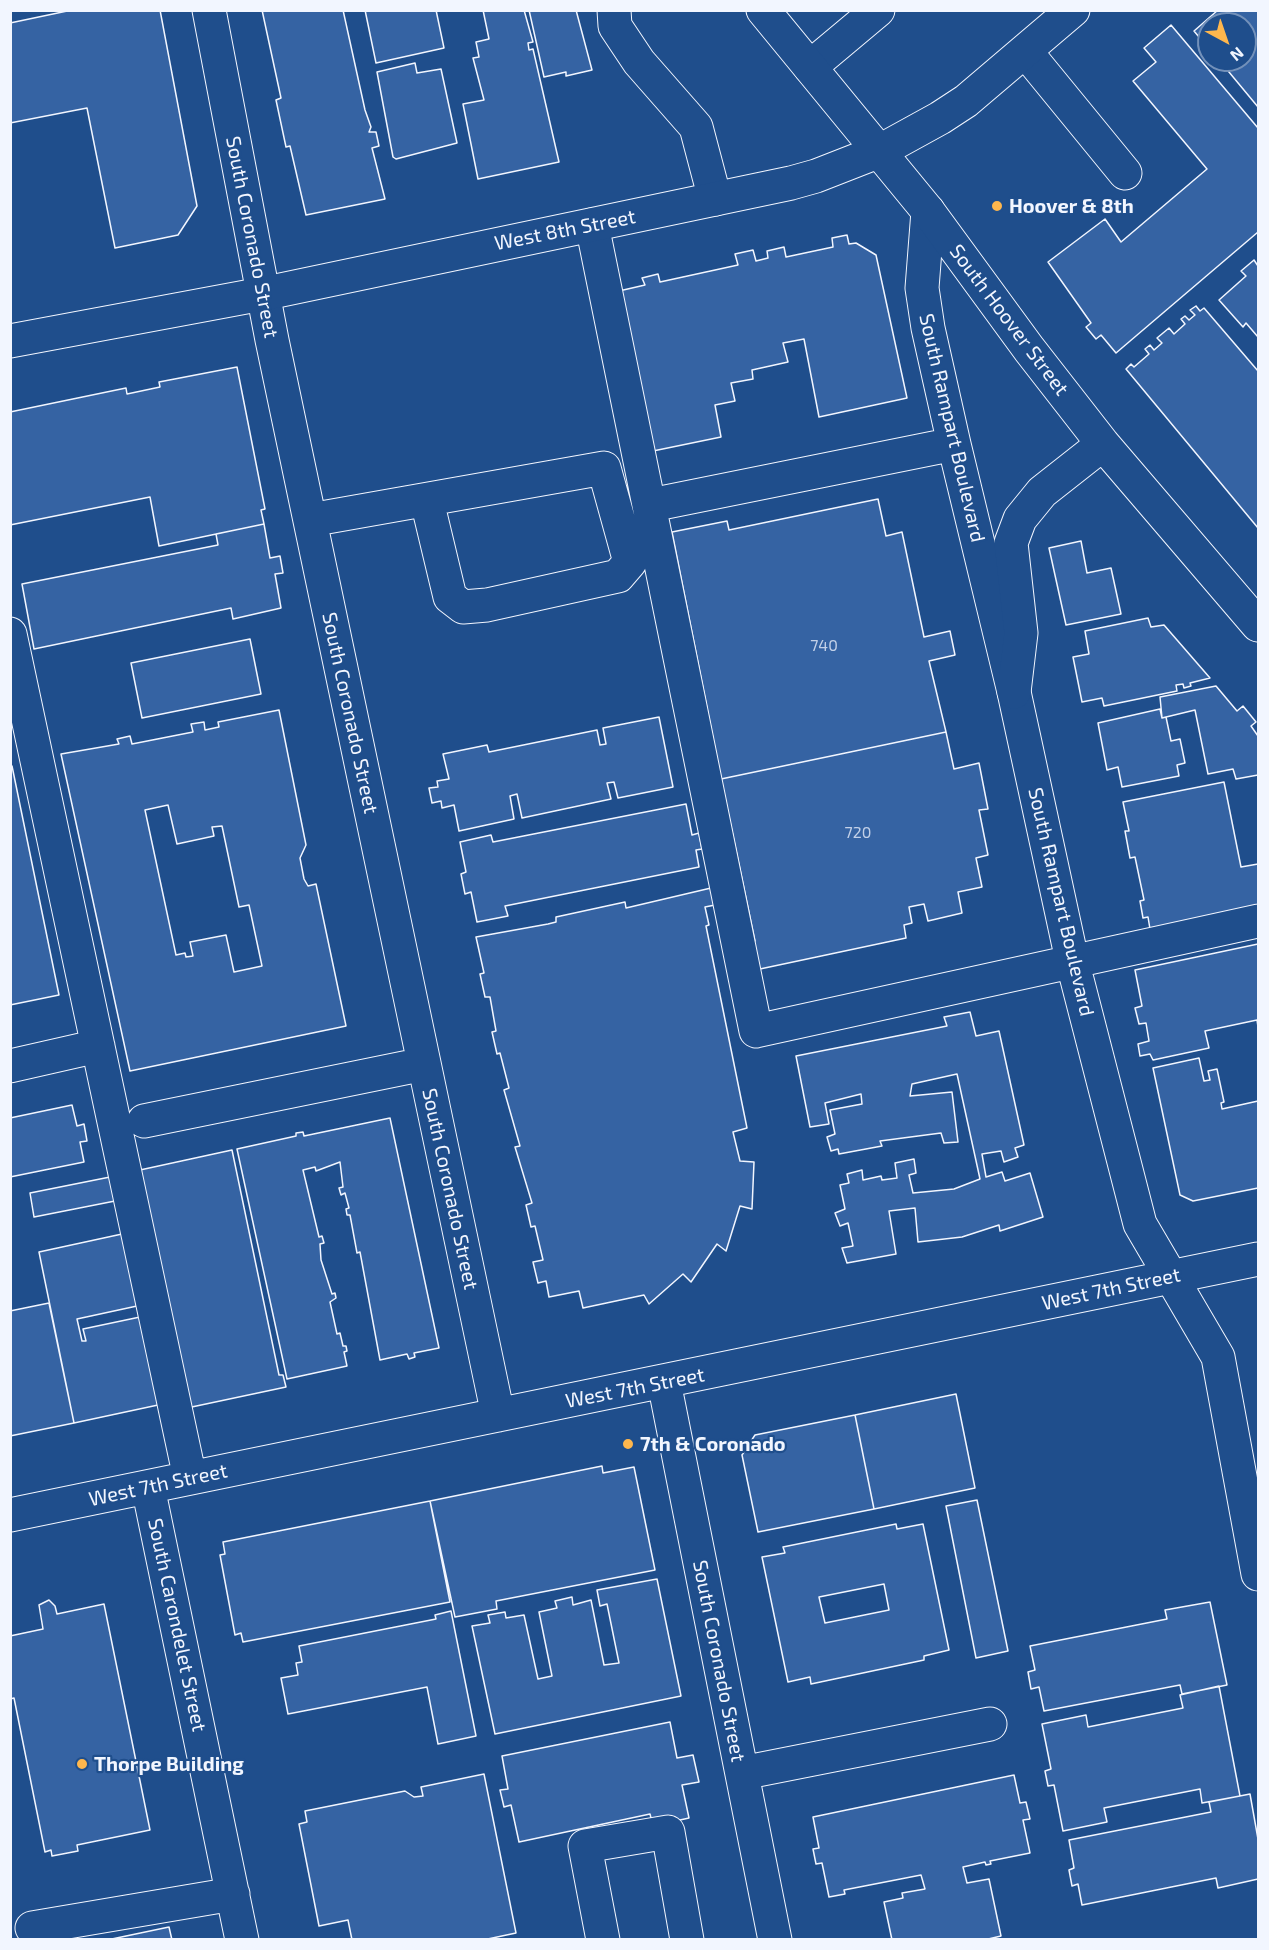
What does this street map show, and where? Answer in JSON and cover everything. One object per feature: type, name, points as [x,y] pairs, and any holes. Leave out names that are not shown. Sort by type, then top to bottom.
[{"type":"street","name":"South Coronado Street","points":[[209,10],[262,294],[498,1415]]},
{"type":"street","points":[[614,10],[615,26],[639,62],[696,127],[716,199]]},
{"type":"street","name":"South Hoover Street","points":[[763,10],[928,211],[1029,350],[1103,444],[1258,625]]},
{"type":"street","points":[[810,67],[879,10]]},
{"type":"street","name":"West 8th Street","points":[[10,342],[262,294],[791,183],[880,151],[966,101],[1073,10]]},
{"type":"street","points":[[1026,52],[1125,173]]},
{"type":"street","name":"South Rampart Boulevard","points":[[928,211],[922,288],[954,444],[1014,692],[1072,960],[1140,1224],[1173,1276],[1218,1357],[1258,1574]]},
{"type":"street","points":[[592,225],[651,505],[756,1031],[1072,960],[1116,954],[1258,921]]},
{"type":"street","points":[[651,505],[954,444]]},
{"type":"street","points":[[1014,692],[1021,633],[1011,543],[1020,519],[1042,492],[1103,444]]},
{"type":"street","points":[[310,520],[604,468],[630,562],[618,576],[487,605],[463,607],[450,597],[427,501]]},
{"type":"street","points":[[10,634],[190,1478]]},
{"type":"street","points":[[10,1066],[99,1046]]},
{"type":"street","points":[[144,1121],[424,1064]]},
{"type":"street","name":"West 7th Street","points":[[10,1515],[1258,1259]]},
{"type":"street","name":"South Coronado Street","points":[[664,1382],[775,1940]]},
{"type":"street","name":"South Carondelet Street","points":[[148,1487],[242,1940]]},
{"type":"street","points":[[742,1773],[990,1724]]},
{"type":"street","points":[[603,1940],[585,1846],[668,1832],[687,1940]]},
{"type":"street","points":[[32,1928],[233,1894]]},
{"type":"building","points":[[72,10],[160,10],[197,206],[178,235],[115,248],[87,108],[10,123],[10,23]]},
{"type":"building","points":[[262,10],[343,10],[365,110],[371,127],[369,132],[376,132],[379,146],[372,148],[385,199],[306,215],[290,146],[286,147],[276,100],[281,98]]},
{"type":"building","points":[[365,10],[436,10],[444,48],[376,63]]},
{"type":"building","points":[[483,10],[524,10],[533,42],[528,43],[529,50],[533,49],[559,162],[478,179],[463,104],[484,100],[473,58],[479,57],[476,42],[489,39]]},
{"type":"building","points":[[529,10],[576,10],[592,70],[566,76],[566,72],[544,77]]},
{"type":"building","points":[[1218,10],[1258,10],[1258,107],[1229,72],[1257,72],[1257,12],[1216,12]]},
{"type":"building","points":[[1171,25],[1197,56],[1197,72],[1211,72],[1258,128],[1258,232],[1116,353],[1101,335],[1096,339],[1086,327],[1091,323],[1048,262],[1105,219],[1121,242],[1207,169],[1133,81],[1156,62],[1144,48]]},
{"type":"building","points":[[415,63],[417,73],[441,69],[457,143],[396,159],[393,157],[377,72]]},
{"type":"building","points":[[847,235],[849,244],[856,243],[876,255],[907,398],[819,417],[804,339],[783,343],[788,362],[752,370],[753,379],[731,383],[735,401],[715,405],[721,437],[653,451],[619,291],[645,285],[642,278],[658,274],[660,282],[738,265],[735,254],[753,250],[756,261],[768,258],[767,251],[784,247],[786,257],[833,247],[832,238]]},
{"type":"building","points":[[1254,260],[1258,266],[1258,337],[1246,323],[1243,327],[1219,300],[1246,276],[1241,271]]},
{"type":"building","points":[[1196,306],[1200,311],[1204,308],[1258,371],[1258,528],[1126,369],[1131,364],[1134,367],[1149,354],[1145,349],[1150,345],[1154,350],[1162,343],[1157,338],[1169,328],[1174,334],[1185,324],[1181,319],[1185,316],[1189,320],[1195,315],[1190,310]]},
{"type":"building","points":[[237,367],[265,509],[261,510],[264,524],[159,546],[150,497],[10,525],[10,412],[126,388],[127,394],[160,387],[159,382]]},
{"type":"building","points":[[878,499],[886,536],[902,532],[924,637],[950,631],[955,655],[929,661],[946,732],[721,779],[672,532],[727,521],[729,530]]},
{"type":"building","points":[[264,524],[270,558],[280,556],[283,573],[275,574],[281,608],[233,619],[231,608],[34,649],[22,584],[218,545],[216,534]]},
{"type":"building","points":[[1081,541],[1087,573],[1111,568],[1121,614],[1066,625],[1049,548]]},
{"type":"building","points":[[1148,618],[1151,627],[1164,625],[1210,678],[1190,683],[1191,686],[1184,688],[1183,684],[1176,685],[1177,691],[1104,706],[1102,698],[1082,702],[1073,657],[1089,654],[1085,631]]},
{"type":"building","points":[[250,639],[261,694],[142,718],[131,663]]},
{"type":"building","points":[[1216,686],[1237,711],[1243,706],[1256,722],[1251,726],[1258,736],[1258,775],[1236,779],[1233,769],[1208,774],[1195,710],[1162,718],[1160,697]]},
{"type":"building","points":[[1160,709],[1162,718],[1166,717],[1171,741],[1180,739],[1185,763],[1177,765],[1179,776],[1122,787],[1118,767],[1107,770],[1098,723]]},
{"type":"building","points":[[279,710],[306,845],[300,858],[304,879],[308,886],[316,884],[346,1026],[130,1071],[61,754],[119,744],[117,739],[130,736],[132,744],[193,732],[191,724],[204,722],[205,730],[219,727],[218,722]],"holes":[[[168,805],[177,844],[214,836],[212,827],[222,826],[239,907],[249,905],[262,966],[234,972],[226,935],[190,942],[193,956],[186,957],[185,953],[176,955],[145,810]]]},
{"type":"building","points":[[659,717],[673,787],[618,798],[614,782],[607,783],[611,799],[522,818],[517,794],[510,796],[514,819],[459,831],[454,805],[442,808],[441,801],[432,803],[429,788],[438,787],[437,781],[449,779],[443,754],[487,745],[489,752],[597,730],[600,745],[606,744],[603,728]]},
{"type":"building","points":[[946,732],[954,769],[979,763],[988,809],[979,810],[988,855],[976,858],[982,887],[958,892],[962,913],[928,921],[924,904],[909,907],[912,923],[904,925],[906,938],[760,969],[747,942],[755,941],[721,779]]},
{"type":"building","points":[[12,766],[59,995],[10,1005],[10,767]]},
{"type":"building","points":[[1224,782],[1241,867],[1258,864],[1258,913],[1151,935],[1148,917],[1143,918],[1140,901],[1144,900],[1135,857],[1130,858],[1125,831],[1129,831],[1123,802]]},
{"type":"building","points":[[686,804],[692,835],[699,833],[702,849],[696,850],[699,867],[505,906],[508,916],[477,922],[471,892],[465,894],[461,874],[466,872],[460,842],[491,835],[493,842]]},
{"type":"building","points":[[711,888],[715,905],[705,907],[709,925],[706,926],[747,1128],[733,1132],[740,1161],[754,1162],[752,1209],[740,1206],[726,1251],[717,1244],[691,1282],[683,1274],[649,1304],[644,1295],[583,1308],[579,1291],[549,1297],[546,1281],[538,1283],[533,1262],[543,1260],[535,1226],[531,1227],[526,1205],[532,1203],[515,1147],[520,1146],[504,1090],[509,1088],[492,1032],[496,1031],[490,997],[485,997],[480,974],[484,973],[476,937],[548,924],[556,922],[556,917],[625,902],[626,908]]},
{"type":"building","points":[[1258,944],[1258,1027],[1257,1020],[1205,1031],[1209,1048],[1153,1060],[1150,1054],[1140,1056],[1138,1044],[1149,1041],[1146,1023],[1139,1024],[1135,1008],[1142,1006],[1135,970]]},
{"type":"building","points":[[970,1012],[976,1036],[999,1031],[1024,1145],[1015,1148],[1018,1157],[1004,1162],[1001,1151],[982,1154],[986,1177],[1002,1172],[1005,1181],[1030,1173],[1043,1217],[1000,1231],[999,1225],[962,1237],[918,1242],[915,1208],[889,1211],[896,1254],[847,1263],[842,1248],[853,1246],[848,1223],[840,1226],[835,1213],[845,1209],[840,1185],[849,1183],[847,1174],[862,1170],[863,1180],[881,1176],[882,1180],[897,1178],[895,1163],[914,1159],[916,1173],[909,1175],[913,1193],[954,1189],[980,1179],[957,1074],[912,1084],[910,1096],[952,1092],[958,1142],[944,1143],[941,1133],[880,1141],[882,1146],[839,1154],[838,1149],[831,1151],[827,1137],[835,1134],[830,1110],[862,1104],[861,1094],[825,1103],[829,1124],[810,1127],[796,1056],[947,1026],[944,1017]]},
{"type":"building","points":[[1199,1058],[1204,1081],[1210,1080],[1208,1071],[1217,1069],[1224,1102],[1221,1103],[1222,1109],[1258,1101],[1258,1188],[1193,1201],[1180,1195],[1153,1068]]},
{"type":"building","points":[[72,1105],[77,1126],[84,1124],[87,1141],[80,1142],[84,1162],[10,1177],[10,1118]]},
{"type":"building","points":[[390,1118],[439,1348],[414,1353],[415,1357],[409,1359],[407,1354],[380,1360],[360,1252],[357,1253],[350,1215],[347,1215],[346,1209],[349,1208],[345,1193],[341,1195],[339,1188],[343,1187],[340,1162],[316,1171],[315,1167],[303,1170],[319,1237],[322,1236],[324,1243],[320,1244],[321,1260],[332,1294],[335,1293],[336,1298],[330,1302],[337,1334],[340,1333],[343,1346],[346,1346],[347,1351],[344,1352],[347,1366],[287,1379],[237,1149],[296,1136],[296,1133],[303,1132],[304,1136]]},
{"type":"building","points":[[232,1150],[279,1375],[283,1375],[286,1387],[187,1408],[140,1170]]},
{"type":"building","points":[[110,1177],[115,1201],[34,1217],[30,1193]]},
{"type":"building","points":[[122,1234],[137,1306],[77,1319],[82,1341],[86,1341],[83,1329],[140,1317],[158,1405],[74,1423],[39,1252]]},
{"type":"building","points":[[49,1303],[74,1423],[10,1436],[10,1311]]},
{"type":"building","points":[[956,1394],[975,1488],[874,1509],[855,1415]]},
{"type":"building","points":[[855,1415],[874,1509],[758,1532],[742,1455],[755,1435]]},
{"type":"building","points":[[602,1466],[603,1473],[634,1467],[655,1570],[496,1601],[497,1609],[455,1617],[430,1501]]},
{"type":"building","points":[[977,1500],[1008,1651],[976,1658],[946,1506]]},
{"type":"building","points":[[430,1501],[450,1602],[243,1642],[241,1633],[235,1635],[220,1555],[225,1554],[223,1542]]},
{"type":"building","points":[[896,1524],[897,1529],[923,1524],[949,1650],[924,1656],[924,1660],[811,1684],[810,1677],[788,1682],[762,1557],[785,1553],[783,1547]],"holes":[[[884,1584],[889,1610],[825,1623],[819,1597]]]},
{"type":"building","points":[[657,1579],[681,1696],[495,1734],[472,1626],[490,1623],[488,1615],[505,1612],[506,1618],[524,1615],[538,1679],[552,1676],[539,1612],[557,1608],[555,1601],[572,1597],[573,1605],[591,1600],[604,1665],[619,1663],[607,1604],[600,1606],[597,1590]]},
{"type":"building","name":"Thorpe Building","points":[[49,1600],[55,1606],[57,1614],[104,1604],[150,1830],[77,1845],[78,1851],[52,1856],[51,1850],[45,1852],[14,1698],[10,1699],[10,1636],[43,1629],[39,1605]]},
{"type":"building","points":[[1210,1602],[1227,1685],[1182,1694],[1180,1685],[1044,1711],[1039,1687],[1031,1689],[1028,1672],[1035,1670],[1030,1646],[1167,1619],[1165,1610]]},
{"type":"building","points":[[451,1611],[476,1736],[438,1744],[427,1687],[288,1714],[281,1678],[298,1675],[296,1663],[302,1662],[299,1646],[436,1619],[435,1615]]},
{"type":"building","points":[[1219,1686],[1240,1796],[1202,1803],[1200,1789],[1104,1808],[1107,1822],[1063,1831],[1054,1785],[1048,1786],[1045,1771],[1051,1769],[1042,1724],[1086,1715],[1088,1727],[1183,1708],[1180,1695]]},
{"type":"building","points":[[670,1722],[677,1758],[693,1755],[699,1782],[682,1785],[689,1818],[653,1826],[650,1814],[519,1842],[511,1805],[504,1807],[500,1790],[508,1789],[502,1756]]},
{"type":"building","points":[[484,1774],[516,1933],[483,1940],[352,1940],[348,1920],[319,1926],[299,1824],[307,1822],[305,1811],[405,1791],[414,1797],[423,1796],[421,1787]]},
{"type":"building","points":[[1014,1775],[1020,1803],[1026,1802],[1030,1819],[1023,1820],[1030,1853],[990,1861],[991,1864],[986,1865],[985,1862],[963,1867],[967,1883],[989,1879],[1001,1936],[984,1940],[892,1940],[884,1902],[903,1898],[902,1893],[925,1889],[921,1875],[844,1890],[845,1894],[829,1897],[822,1863],[816,1864],[813,1849],[819,1848],[813,1817]]},
{"type":"building","points":[[1250,1794],[1258,1839],[1258,1879],[1218,1888],[1216,1878],[1082,1905],[1078,1884],[1072,1886],[1069,1870],[1074,1868],[1069,1840],[1211,1812],[1209,1802]]},
{"type":"building","points":[[169,1927],[172,1940],[107,1940]]},
{"type":"place","name":"Hoover & 8th","points":[[997,206]]},
{"type":"place","name":"7th & Coronado","points":[[628,1444]]},
{"type":"place","name":"Thorpe Building","points":[[82,1764]]}]
